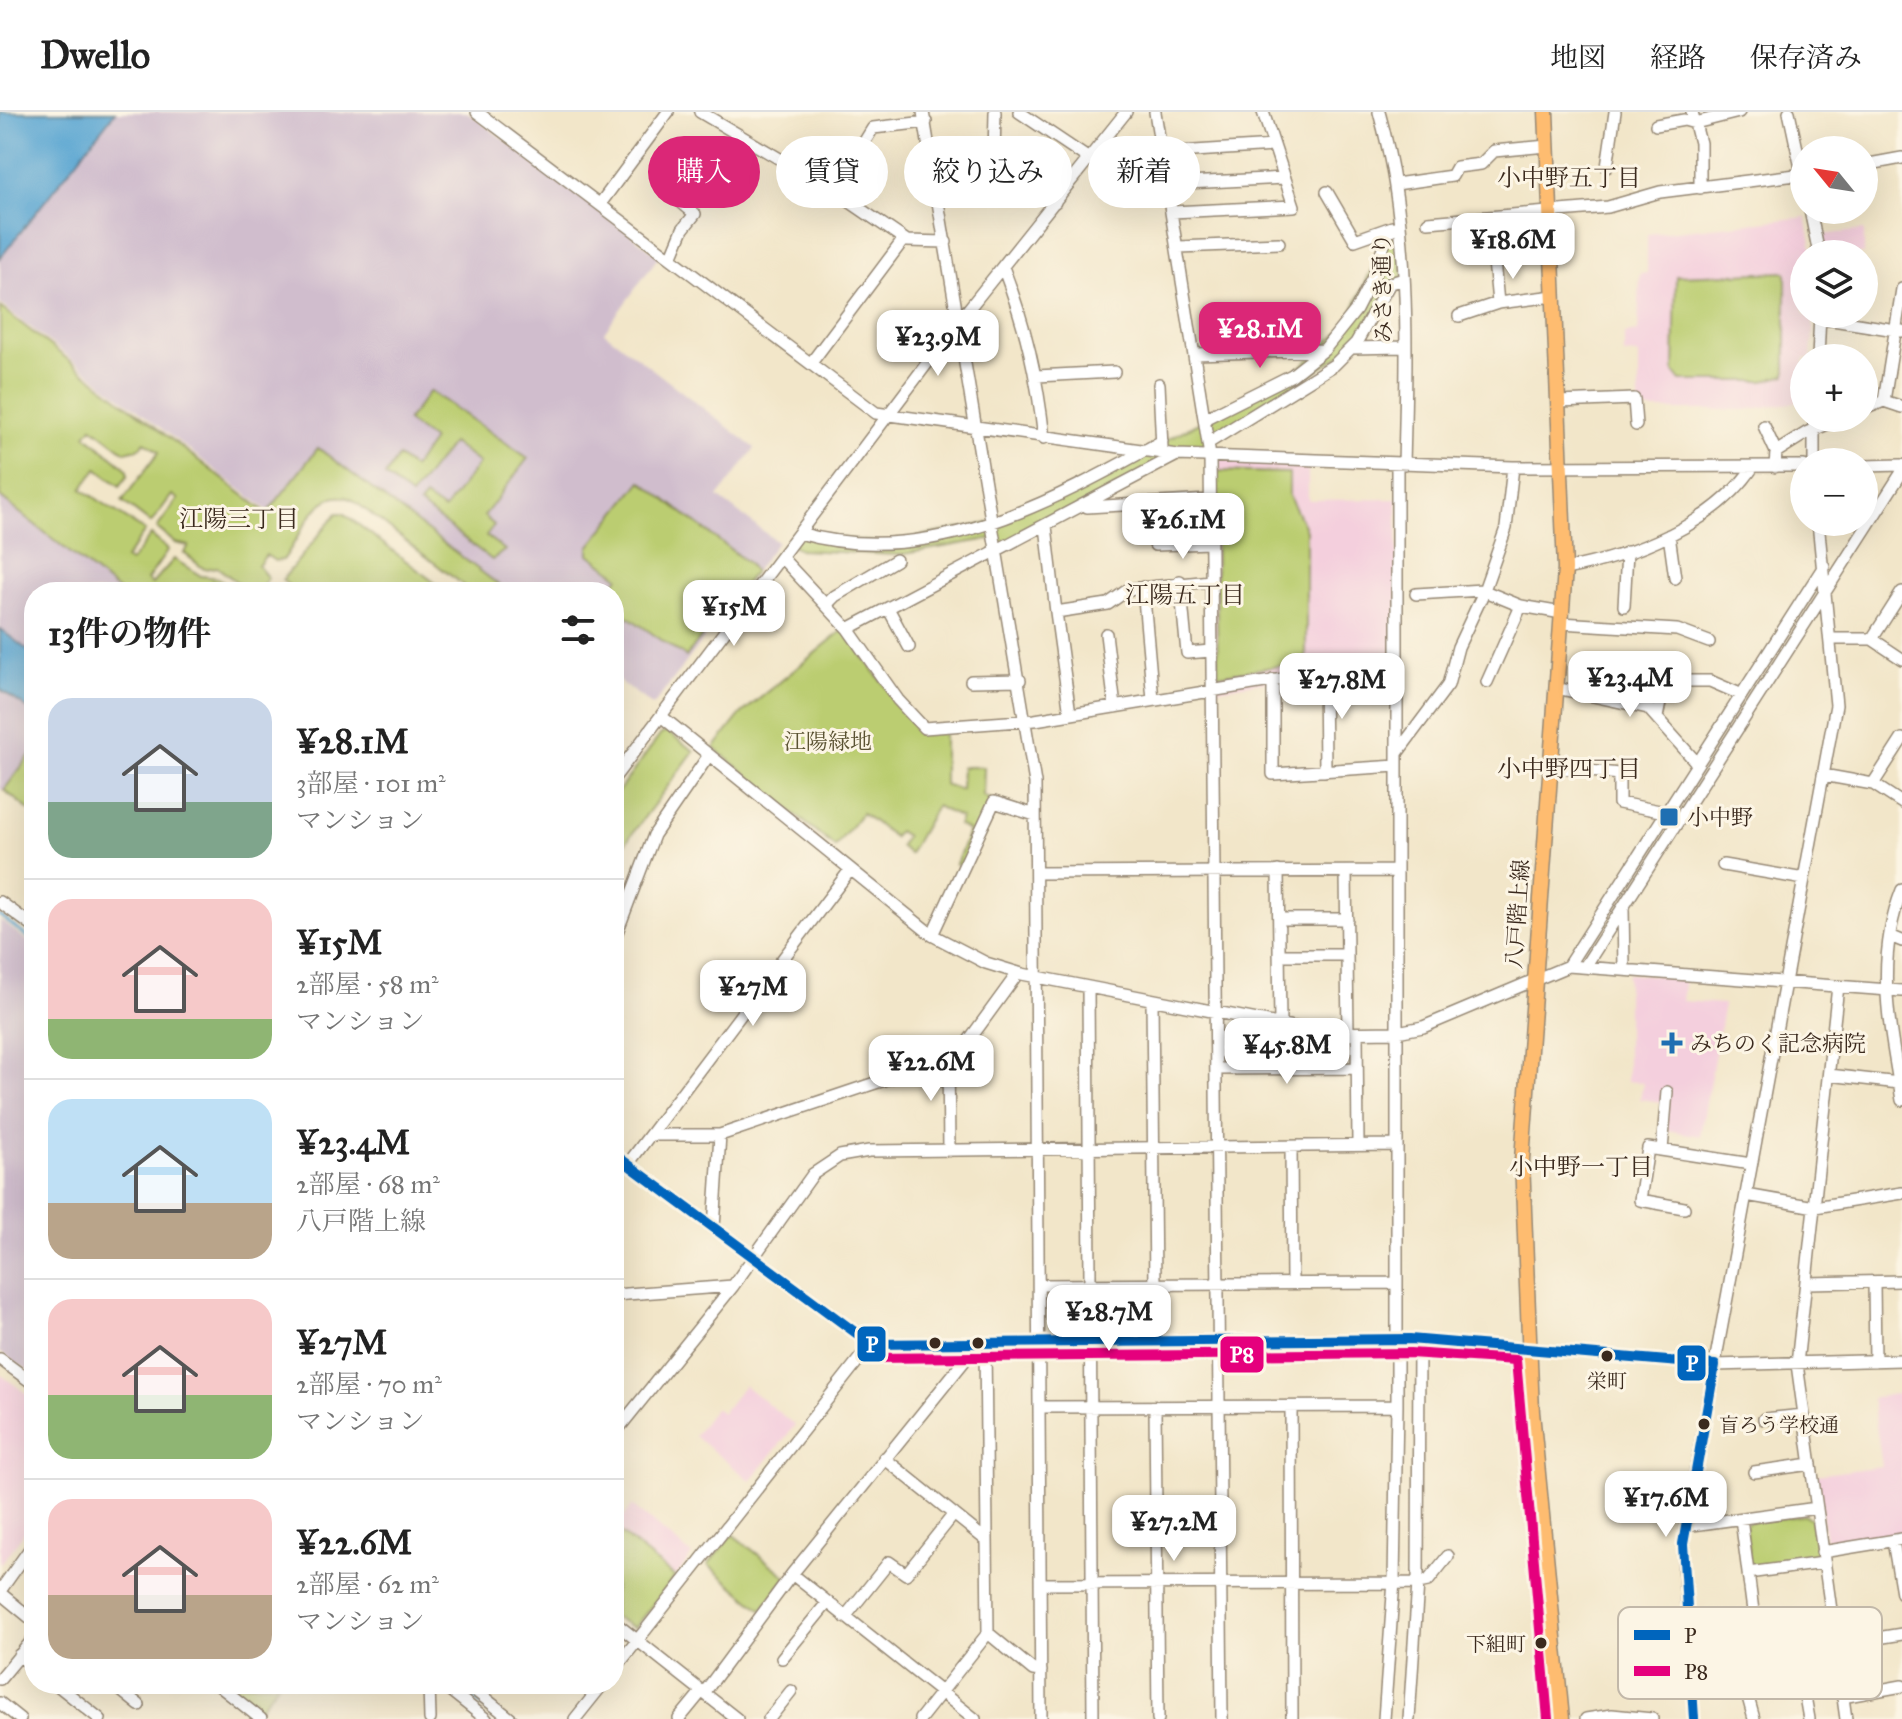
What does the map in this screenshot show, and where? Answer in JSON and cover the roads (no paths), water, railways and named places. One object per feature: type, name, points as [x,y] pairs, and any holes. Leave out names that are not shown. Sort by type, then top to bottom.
[{"type":"main road","name":"八戸階上線","points":[[1546,112],[1564,468],[1565,569],[1522,1160],[1529,1347],[1562,1719]]},
{"type":"street","points":[[477,112],[876,413],[1142,452]]},
{"type":"street","points":[[600,204],[668,112]]},
{"type":"street","points":[[700,112],[776,157]]},
{"type":"street","points":[[994,136],[995,112]]},
{"type":"street","points":[[1019,112],[1088,158]]},
{"type":"street","points":[[1107,136],[1126,112]]},
{"type":"street","points":[[1155,112],[1159,136]]},
{"type":"street","points":[[1172,212],[1294,206],[1263,112]]},
{"type":"street","name":"みさき通り","points":[[1379,112],[1396,184],[1396,226],[1404,279],[1396,871],[1397,1406],[1394,1581],[1384,1719]]},
{"type":"street","points":[[1607,167],[1615,112]]},
{"type":"street","points":[[1656,125],[1739,112]]},
{"type":"street","points":[[1789,112],[1795,136]]},
{"type":"street","points":[[868,136],[873,128],[924,117],[1026,721],[1035,815],[1036,873],[1041,1719]]},
{"type":"street","points":[[1694,117],[1700,143],[1700,188]]},
{"type":"street","points":[[1200,151],[1274,146]]},
{"type":"street","points":[[1396,184],[1452,176],[1457,167],[1481,164],[1494,151],[1547,146]]},
{"type":"street","points":[[1878,162],[1902,158]]},
{"type":"street","points":[[1072,180],[1088,160]]},
{"type":"street","points":[[1200,182],[1285,178]]},
{"type":"street","points":[[1428,222],[1608,207],[1660,192],[1790,178]]},
{"type":"street","points":[[1327,192],[1355,240],[1396,226]]},
{"type":"street","points":[[671,258],[683,229],[695,214],[688,208]]},
{"type":"street","points":[[859,208],[904,239],[946,242]]},
{"type":"street","points":[[624,765],[959,321],[1050,208]]},
{"type":"street","points":[[1171,208],[1209,450],[1216,873],[1222,1719]]},
{"type":"street","points":[[1206,418],[1292,375],[1324,350],[1361,300],[1396,226]]},
{"type":"street","points":[[811,363],[904,239]]},
{"type":"street","points":[[1179,247],[1279,243]]},
{"type":"street","points":[[1494,261],[1498,303]]},
{"type":"street","points":[[1003,267],[1027,330],[1037,376],[1044,438]]},
{"type":"street","points":[[1209,450],[1315,380],[1351,348],[1390,283],[1404,279]]},
{"type":"street","points":[[1884,401],[1898,330],[1902,289]]},
{"type":"street","points":[[1459,316],[1498,303],[1554,296]]},
{"type":"street","points":[[1878,326],[1898,330]]},
{"type":"street","points":[[1351,348],[1403,347]]},
{"type":"street","points":[[1196,354],[1324,350]]},
{"type":"street","points":[[1037,376],[1114,372]]},
{"type":"street","points":[[1159,384],[1162,447]]},
{"type":"street","points":[[1559,402],[1634,399],[1636,425]]},
{"type":"street","points":[[1878,403],[1884,401],[1902,407]]},
{"type":"street","points":[[1764,426],[1776,452],[1775,467]]},
{"type":"street","points":[[1776,452],[1803,432]]},
{"type":"street","points":[[799,533],[832,542],[897,542],[993,524],[1019,515],[1142,452],[1162,447],[1177,455]]},
{"type":"street","points":[[848,629],[1177,455],[1209,450],[1400,464],[1564,468],[1790,466]]},
{"type":"street","points":[[1878,466],[1902,465]]},
{"type":"street","points":[[1398,753],[1448,685],[1458,647],[1484,591],[1506,528],[1513,467]]},
{"type":"street","points":[[1565,569],[1627,552],[1669,535],[1728,495],[1753,467]]},
{"type":"street","points":[[1586,965],[1902,472]]},
{"type":"street","points":[[1082,507],[1210,500]]},
{"type":"street","points":[[1046,526],[1070,714]]},
{"type":"street","points":[[1669,535],[1675,578]]},
{"type":"street","points":[[1687,1607],[1683,1563],[1685,1526],[1836,705],[1820,536]]},
{"type":"street","points":[[1155,545],[1210,543]]},
{"type":"street","points":[[1624,606],[1627,552]]},
{"type":"street","points":[[781,557],[848,629],[898,700],[924,728],[1026,721],[1398,660]]},
{"type":"street","points":[[826,605],[835,596],[896,560]]},
{"type":"street","points":[[1568,966],[1825,565]]},
{"type":"street","points":[[1056,612],[1108,604],[1129,589],[1180,581],[1211,581]]},
{"type":"street","points":[[1180,581],[1187,653],[1211,651]]},
{"type":"street","points":[[1143,587],[1153,700]]},
{"type":"street","points":[[1416,594],[1484,591],[1562,618],[1677,630],[1709,642]]},
{"type":"street","points":[[1872,639],[1902,592]]},
{"type":"street","points":[[1487,682],[1521,606]]},
{"type":"street","points":[[888,608],[909,647]]},
{"type":"street","points":[[1106,634],[1115,707]]},
{"type":"street","points":[[1832,639],[1872,639],[1902,659]]},
{"type":"street","points":[[1324,671],[1325,771]]},
{"type":"street","points":[[971,681],[1020,680]]},
{"type":"street","points":[[1273,680],[1273,774],[1397,766]]},
{"type":"street","points":[[1657,717],[1662,693],[1674,681],[1710,681],[1740,694]]},
{"type":"street","points":[[1556,688],[1636,703],[1657,717],[1696,762]]},
{"type":"street","points":[[661,716],[932,935],[986,963],[1018,973],[1280,1024],[1352,1034],[1397,1032],[1423,1027],[1568,966],[1902,991]]},
{"type":"street","points":[[1873,784],[1902,739]]},
{"type":"street","points":[[624,914],[654,835],[709,755]]},
{"type":"street","points":[[1551,767],[1619,774],[1619,803],[1665,812]]},
{"type":"street","points":[[1823,775],[1873,784],[1902,803]]},
{"type":"street","points":[[932,935],[994,802],[1035,815]]},
{"type":"street","points":[[1723,865],[1804,879]]},
{"type":"street","points":[[628,1164],[850,870]]},
{"type":"street","points":[[1278,871],[1280,1024]]},
{"type":"street","points":[[1036,873],[1396,871]]},
{"type":"street","points":[[1346,872],[1347,955],[1357,1068],[1358,1145]]},
{"type":"street","points":[[1902,890],[1896,939],[1884,990],[1902,1100]]},
{"type":"street","points":[[0,902],[24,920]]},
{"type":"street","points":[[1623,906],[1624,968]]},
{"type":"street","points":[[1279,919],[1347,919]]},
{"type":"street","points":[[1279,955],[1347,955]]},
{"type":"street","points":[[651,1135],[720,1135],[908,1072],[948,1055],[967,1043],[1018,973]]},
{"type":"street","points":[[1828,1607],[1797,1364],[1838,986]]},
{"type":"street","points":[[1088,987],[1093,1719]]},
{"type":"street","points":[[1152,1000],[1155,1285]]},
{"type":"street","points":[[948,1055],[949,1151]]},
{"type":"street","points":[[1216,1069],[1357,1068]]},
{"type":"street","points":[[1829,1075],[1900,1085]]},
{"type":"street","points":[[1662,1150],[1667,1092]]},
{"type":"street","points":[[714,1228],[720,1135]]},
{"type":"street","points":[[624,1422],[733,1286],[813,1174],[832,1161],[869,1151],[1397,1145]]},
{"type":"street","points":[[1291,1147],[1292,1282]]},
{"type":"street","points":[[1684,1208],[1640,1200],[1648,1148],[1751,1164]]},
{"type":"street","points":[[624,1161],[871,1344],[1419,1339],[1715,1365],[1902,1360]]},
{"type":"street","points":[[1746,1195],[1815,1207],[1902,1193]]},
{"type":"street","points":[[1807,1283],[1902,1281]]},
{"type":"street","points":[[1874,1282],[1875,1361]]},
{"type":"street","points":[[1039,1285],[1397,1283]]},
{"type":"street","points":[[624,1294],[733,1286]]},
{"type":"street","points":[[1409,1719],[1418,1583],[1419,1339]]},
{"type":"street","points":[[624,1658],[871,1344]]},
{"type":"street","points":[[679,1719],[884,1458],[981,1344]]},
{"type":"street","points":[[920,1719],[988,1633],[981,1344]]},
{"type":"street","points":[[0,1359],[24,1377]]},
{"type":"street","points":[[1040,1407],[1397,1406]]},
{"type":"street","points":[[1155,1407],[1158,1719]]},
{"type":"street","points":[[1291,1407],[1292,1719]]},
{"type":"street","points":[[1764,1419],[1804,1415]]},
{"type":"street","points":[[884,1458],[986,1540]]},
{"type":"street","points":[[1754,1472],[1811,1464]]},
{"type":"street","points":[[1685,1526],[1817,1508]]},
{"type":"street","points":[[845,1617],[889,1562],[906,1574],[954,1514]]},
{"type":"street","points":[[1741,1519],[1752,1607]]},
{"type":"street","points":[[1748,1573],[1898,1540],[1902,1593]]},
{"type":"street","points":[[1040,1584],[1418,1583],[1428,1581],[1448,1556]]},
{"type":"street","points":[[24,1557],[0,1592],[24,1612]]},
{"type":"street","points":[[792,1574],[975,1719]]},
{"type":"street","points":[[782,1658],[827,1603]]},
{"type":"street","points":[[624,1630],[737,1719]]},
{"type":"street","points":[[988,1633],[1033,1670],[1041,1671]]},
{"type":"street","points":[[1882,1637],[1902,1634]]},
{"type":"street","points":[[0,1679],[24,1649]]},
{"type":"street","points":[[19,1655],[24,1659]]},
{"type":"street","points":[[1882,1690],[1902,1686]]},
{"type":"street","points":[[769,1719],[791,1691]]},
{"type":"street","points":[[69,1694],[100,1719]]},
{"type":"street","points":[[125,1694],[139,1705]]},
{"type":"street","points":[[230,1694],[261,1719]]},
{"type":"street","points":[[429,1694],[430,1719]]},
{"type":"street","points":[[455,1694],[486,1719]]},
{"type":"street","points":[[480,1694],[511,1719]]},
{"type":"street","points":[[575,1719],[595,1694]]},
{"type":"street","points":[[1693,1699],[1694,1719]]},
{"type":"street","points":[[1748,1699],[1754,1719]]},
{"type":"street","points":[[1805,1699],[1809,1719]]},
{"type":"street","points":[[1842,1699],[1846,1719]]},
{"type":"street","points":[[0,1703],[20,1719]]},
{"type":"street","points":[[1586,1719],[1612,1715],[1652,1719]]},
{"type":"water","points":[[0,112],[115,112],[0,258]]},
{"type":"water","points":[[0,629],[24,647],[24,706],[0,689]]},
{"type":"waterway","points":[[0,916],[24,934]]},
{"type":"waterway","points":[[468,1694],[499,1719]]},
{"type":"place","name":"小中野","points":[[1669,817]]},
{"type":"place","name":"みちのく記念病院","points":[[1672,1043]]},
{"type":"place","name":"栄町","points":[[1607,1356]]},
{"type":"place","name":"盲ろう学校通","points":[[1704,1424]]},
{"type":"place","name":"下組町","points":[[1541,1643]]},
{"type":"district","name":"小中野五丁目","points":[[1569,178]]},
{"type":"district","name":"江陽三丁目","points":[[239,519]]},
{"type":"district","name":"江陽五丁目","points":[[1185,595]]},
{"type":"district","name":"小中野四丁目","points":[[1569,769]]},
{"type":"district","name":"小中野一丁目","points":[[1581,1167]]},
{"type":"park label","name":"江陽緑地","points":[[828,741]]}]
